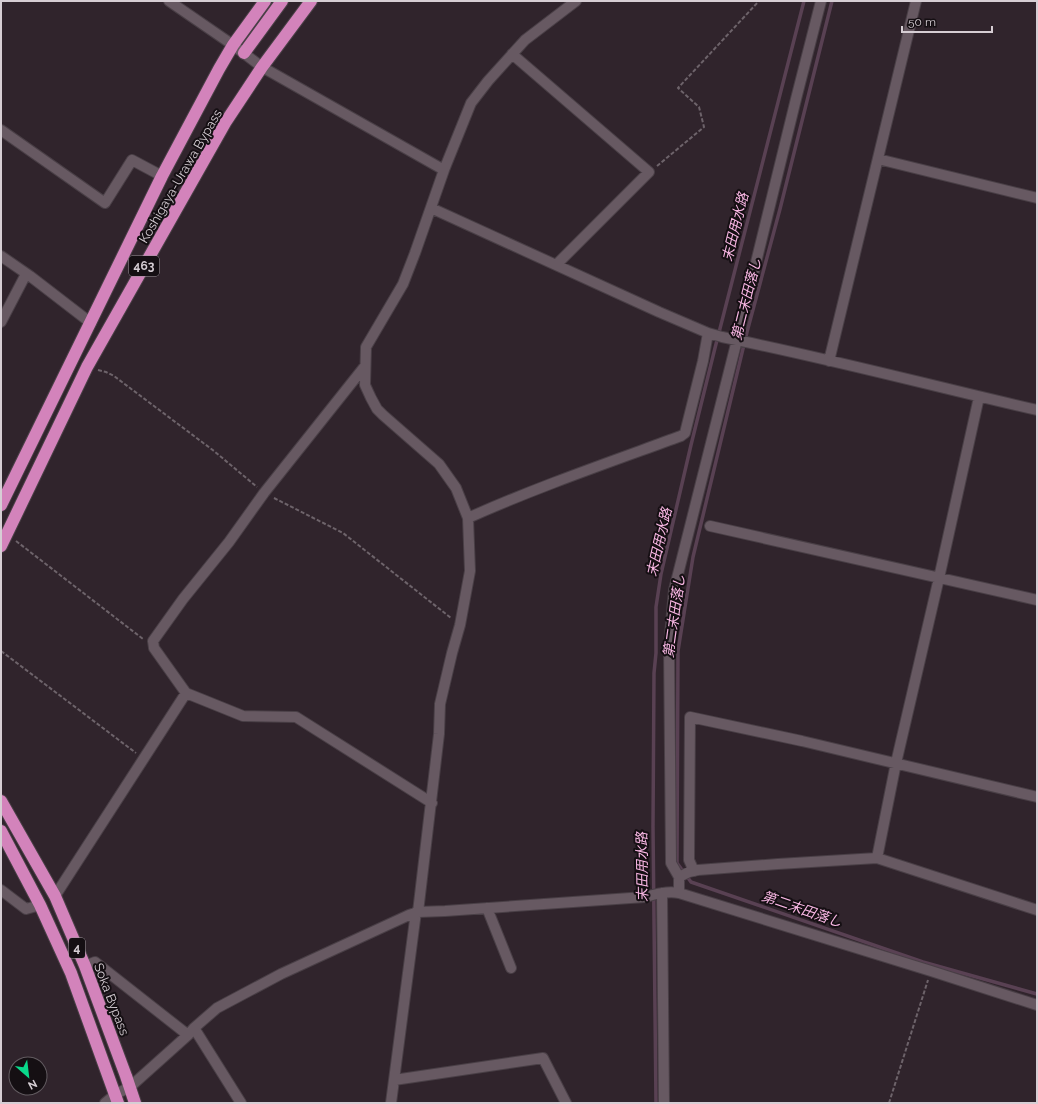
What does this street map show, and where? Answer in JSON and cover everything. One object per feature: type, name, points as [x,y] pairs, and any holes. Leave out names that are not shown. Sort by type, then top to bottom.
[{"type":"highway","name":"Koshigaya-Urawa Bypass","points":[[1,505],[162,176],[233,45],[265,1]]},
{"type":"highway","points":[[244,53],[282,1]]},
{"type":"highway","name":"Koshigaya-Urawa Bypass","points":[[1,546],[88,367],[225,123],[262,67],[312,1]]},
{"type":"highway","name":"Soka Bypass","points":[[1,801],[55,896],[85,966],[135,1103]]},
{"type":"highway","name":"4","points":[[1,831],[40,905],[71,972],[117,1099]]},
{"type":"street","points":[[169,1],[262,67],[444,170]]},
{"type":"street","points":[[391,1103],[432,802],[439,734],[440,704],[460,625],[470,571],[468,518],[456,488],[439,464],[377,408],[370,398],[365,385],[366,347],[403,284],[444,170],[471,103],[488,81],[525,40],[576,1]]},
{"type":"street","points":[[679,893],[679,877],[671,863],[669,647],[674,590],[821,1]]},
{"type":"street","points":[[829,361],[916,1]]},
{"type":"street","points":[[512,54],[649,172],[556,265]]},
{"type":"street","points":[[1,130],[105,203],[132,160],[162,176]]},
{"type":"street","points":[[878,159],[1037,198]]},
{"type":"street","points":[[431,208],[708,333],[1037,410]]},
{"type":"street","points":[[1,256],[91,323]]},
{"type":"street","points":[[1,322],[26,274]]},
{"type":"street","points":[[468,518],[511,500],[681,436],[685,433],[704,361],[708,333]]},
{"type":"street","points":[[365,366],[264,493],[229,542],[183,599],[154,640],[154,648],[186,693],[243,716],[296,717],[432,802]]},
{"type":"street","points":[[877,858],[896,763],[940,578],[979,397]]},
{"type":"street","points":[[710,526],[1037,600]]},
{"type":"street","points":[[55,896],[186,693]]},
{"type":"street","points":[[694,871],[689,860],[690,717],[896,763],[1037,797]]},
{"type":"street","points":[[679,877],[694,871],[877,858],[1037,910]]},
{"type":"street","points":[[1,890],[26,909],[40,905]]},
{"type":"street","points":[[105,1103],[117,1099],[217,1008],[281,974],[417,912],[645,897],[670,891],[1037,1005]]},
{"type":"street","points":[[662,892],[664,1103]]},
{"type":"street","points":[[488,908],[511,968]]},
{"type":"street","points":[[85,966],[95,962],[191,1031],[241,1103]]},
{"type":"street","points":[[394,1080],[543,1058],[566,1103]]},
{"type":"path","points":[[649,172],[704,128],[699,107],[678,88],[759,1]]},
{"type":"path","points":[[88,367],[114,376],[214,451],[264,493],[343,533],[460,625]]},
{"type":"path","points":[[7,534],[154,648]]},
{"type":"path","points":[[1,651],[144,759]]},
{"type":"path","points":[[888,1103],[931,971]]},
{"type":"waterway","name":"末田用水路","points":[[656,1103],[653,827],[656,607],[661,574],[691,445],[804,1]]},
{"type":"waterway","name":"第二末田落し","points":[[832,1],[780,209],[747,332],[693,557],[678,651],[677,863],[691,882],[923,962],[1037,994]]}]
